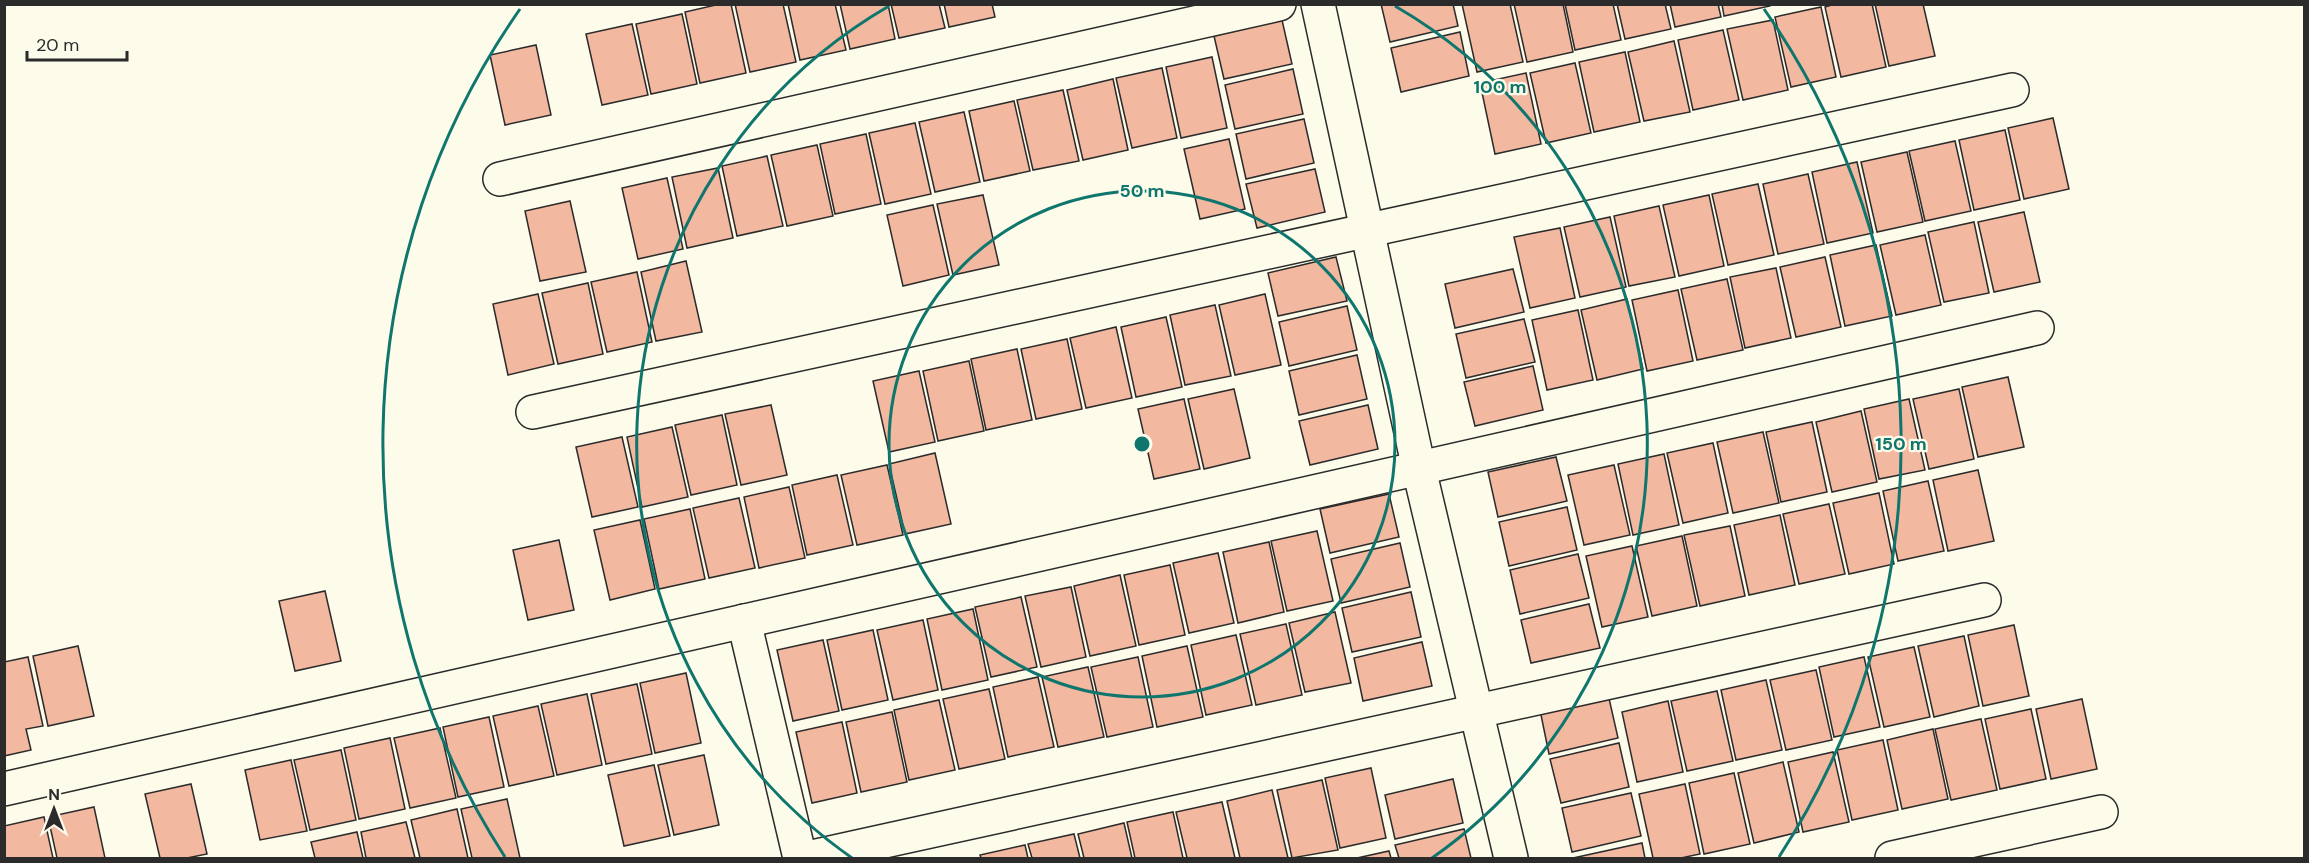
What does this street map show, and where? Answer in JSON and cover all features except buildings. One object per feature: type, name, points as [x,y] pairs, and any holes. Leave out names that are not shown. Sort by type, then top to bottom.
[{"type":"street","points":[[500,179],[1279,4]]},
{"type":"street","points":[[1318,4],[1419,469],[1511,858]]},
{"type":"street","points":[[533,412],[2012,90]]},
{"type":"street","points":[[4,789],[2037,328]]},
{"type":"street","points":[[807,858],[1984,600]]},
{"type":"street","points":[[744,621],[800,858]]},
{"type":"street","points":[[1892,858],[2101,812]]}]
